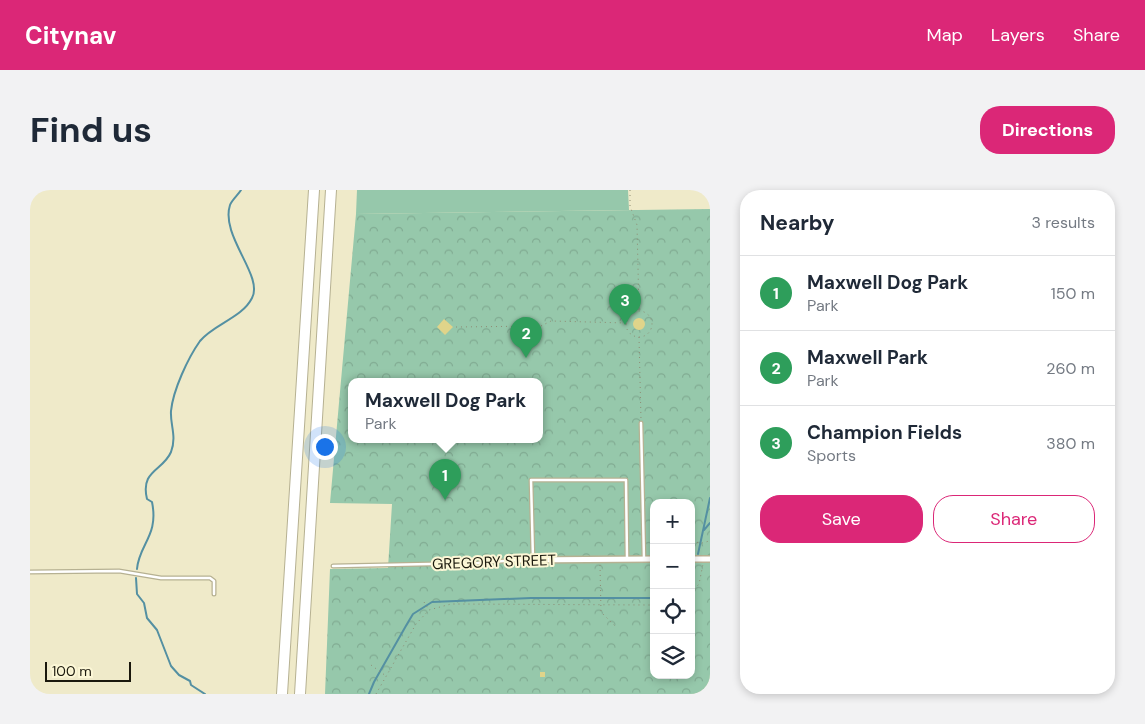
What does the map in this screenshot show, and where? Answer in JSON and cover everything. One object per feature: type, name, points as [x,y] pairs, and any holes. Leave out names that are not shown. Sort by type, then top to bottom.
[{"type":"highway","points":[[282,694],[314,190]]},
{"type":"highway","points":[[300,694],[331,190]]},
{"type":"street","name":"GREGORY STREET","points":[[519,560],[650,559]]},
{"type":"lane","points":[[641,423],[644,559]]},
{"type":"lane","points":[[532,560],[531,480],[626,480],[627,559]]},
{"type":"lane","name":"GREGORY STREET","points":[[333,566],[478,563],[519,560]]},
{"type":"lane","points":[[30,572],[118,571],[161,578],[210,578],[214,581],[214,594]]},
{"type":"path","points":[[630,190],[630,206],[637,225],[639,311]]},
{"type":"path","points":[[639,311],[650,318],[652,326],[648,334],[639,337],[629,331],[627,323],[632,314],[639,311]]},
{"type":"path","points":[[456,328],[541,326],[551,320],[627,323]]},
{"type":"path","points":[[639,337],[641,423]]},
{"type":"path","points":[[694,544],[694,542],[703,543],[710,540]]},
{"type":"path","points":[[695,589],[699,584],[707,559]]},
{"type":"path","points":[[600,560],[601,612],[615,626]]},
{"type":"path","points":[[424,603],[429,610]]},
{"type":"path","points":[[376,694],[416,624],[429,610],[451,604],[650,605]]},
{"type":"path","points":[[371,665],[381,674],[387,676]]},
{"type":"green space","points":[[357,190],[628,190],[629,210],[356,214]]},
{"type":"green space","points":[[710,209],[710,694],[325,694],[330,569],[388,568],[392,504],[330,503],[356,214]]},
{"type":"building","points":[[641,318],[644,319],[644,329],[637,330],[634,329],[633,322],[634,319]]},
{"type":"building","points":[[444,319],[453,327],[445,335],[437,327]]},
{"type":"building","points":[[540,672],[545,672],[545,677],[540,677]]},
{"type":"waterway","points":[[137,569],[153,523],[152,502],[147,499],[147,482],[149,476],[167,458],[173,446],[171,411],[182,374],[200,341],[242,311],[252,298],[254,289],[252,279],[231,230],[229,217],[230,205],[241,190]]},
{"type":"waterway","points":[[698,554],[710,498]]},
{"type":"waterway","points":[[704,530],[710,523]]},
{"type":"waterway","points":[[136,578],[137,594],[144,603],[147,618],[157,630],[171,666],[179,675],[190,681],[191,685],[205,694]]},
{"type":"waterway","points":[[369,694],[413,614],[432,602],[531,598],[650,598]]},
{"type":"place","name":"Champion Fields","points":[[625,325]]},
{"type":"place","name":"Maxwell Park","points":[[526,358]]},
{"type":"place","name":"Maxwell Dog Park","points":[[445,500]]}]
